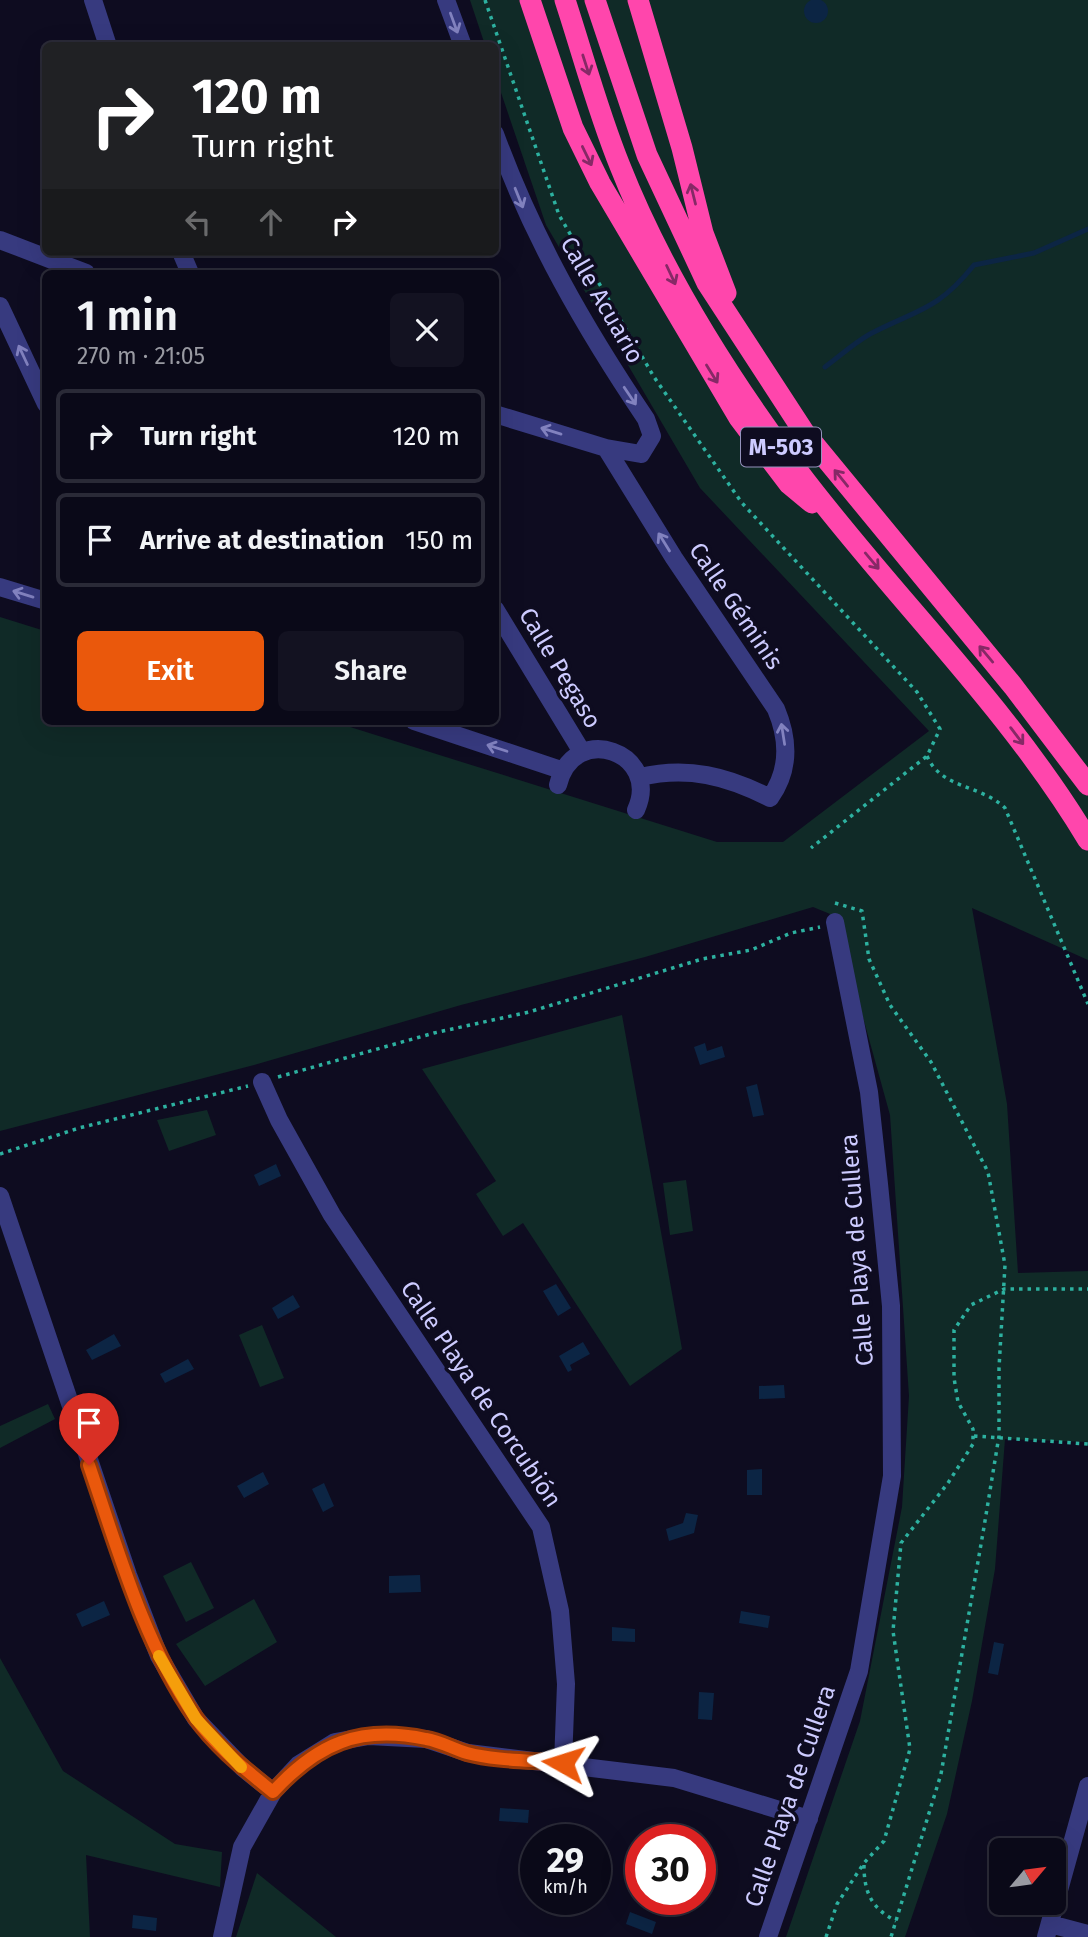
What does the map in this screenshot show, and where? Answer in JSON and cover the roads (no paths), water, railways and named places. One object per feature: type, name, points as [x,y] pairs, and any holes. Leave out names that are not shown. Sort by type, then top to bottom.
[{"type":"highway","name":"M-503","points":[[530,0],[573,128],[600,183],[673,311],[739,418],[789,484],[849,534]]},
{"type":"highway","name":"M-503","points":[[565,0],[620,166],[684,301],[752,406],[849,534],[993,704],[1060,793],[1088,840]]},
{"type":"highway","name":"M-503","points":[[595,0],[647,155],[707,283],[804,432],[1013,686],[1088,785]]},
{"type":"highway","name":"M-503","points":[[638,0],[682,148],[703,233],[719,277],[804,432]]},
{"type":"street","points":[[93,0],[107,42]]},
{"type":"street","points":[[446,0],[462,42]]},
{"type":"street","name":"Calle Acuario","points":[[499,145],[521,203],[545,254],[646,419],[652,436],[641,454],[606,448]]},
{"type":"street","points":[[0,240],[78,270]]},
{"type":"street","points":[[0,306],[42,395]]},
{"type":"street","points":[[499,415],[606,448]]},
{"type":"street","name":"Calle Géminis","points":[[606,448],[674,558],[776,709],[785,731],[785,766],[781,783],[770,798],[738,781],[699,772],[666,771],[640,776]]},
{"type":"street","points":[[0,587],[42,600]]},
{"type":"street","name":"Calle Pegaso","points":[[499,616],[582,752]]},
{"type":"street","points":[[425,725],[559,777],[569,759],[582,752],[599,748],[615,751],[631,763],[640,776],[641,792],[636,810]]},
{"type":"street","name":"Calle Playa de Cullera","points":[[768,1937],[859,1671],[892,1476],[891,1306],[869,1092],[831,924]]},
{"type":"street","name":"Calle Playa de Corcubión","points":[[262,1082],[279,1120],[331,1215],[541,1527],[560,1611],[566,1684],[563,1763]]},
{"type":"street","points":[[0,1196],[115,1539],[159,1656],[196,1719],[243,1768],[273,1792]]},
{"type":"street","points":[[222,1937],[242,1847],[273,1792],[298,1765],[335,1742],[369,1736],[426,1739],[468,1754],[563,1763],[674,1779],[809,1819]]},
{"type":"street","points":[[1088,1786],[1048,1931],[1088,1934]]},
{"type":"water","points":[[816,-1],[825,2],[828,11],[825,20],[816,23],[807,20],[804,11],[807,2]]},
{"type":"water","points":[[705,1043],[707,1051],[722,1046],[725,1057],[700,1065],[694,1047]]},
{"type":"water","points":[[757,1084],[764,1115],[753,1117],[746,1087]]},
{"type":"water","points":[[276,1164],[281,1176],[259,1186],[254,1175]]},
{"type":"water","points":[[556,1284],[571,1308],[558,1316],[543,1291]]},
{"type":"water","points":[[293,1295],[300,1307],[278,1319],[272,1308]]},
{"type":"water","points":[[114,1334],[121,1346],[92,1360],[86,1350]]},
{"type":"water","points":[[583,1342],[590,1354],[570,1365],[572,1370],[568,1372],[559,1356]]},
{"type":"water","points":[[188,1359],[194,1369],[165,1383],[160,1374]]},
{"type":"water","points":[[784,1385],[785,1398],[759,1399],[759,1386]]},
{"type":"water","points":[[762,1469],[762,1495],[747,1495],[747,1470]]},
{"type":"water","points":[[263,1472],[269,1484],[244,1498],[237,1486]]},
{"type":"water","points":[[324,1483],[334,1506],[323,1512],[312,1489]]},
{"type":"water","points":[[686,1513],[698,1515],[694,1533],[669,1541],[666,1529],[683,1523]]},
{"type":"water","points":[[420,1575],[421,1592],[389,1593],[389,1576]]},
{"type":"water","points":[[104,1601],[110,1615],[82,1627],[76,1614]]},
{"type":"water","points":[[741,1611],[770,1616],[768,1628],[739,1623]]},
{"type":"water","points":[[612,1627],[635,1629],[635,1642],[612,1641]]},
{"type":"water","points":[[994,1642],[1004,1644],[998,1675],[988,1673]]},
{"type":"water","points":[[699,1692],[714,1693],[712,1720],[698,1719]]},
{"type":"water","points":[[500,1808],[529,1810],[528,1823],[499,1821]]},
{"type":"water","points":[[133,1915],[157,1918],[156,1931],[132,1928]]},
{"type":"water","points":[[629,1915],[638,1915],[656,1922],[652,1934],[626,1924]]},
{"type":"waterway","points":[[825,367],[870,334],[926,307],[949,292],[974,265],[1034,253],[1088,229]]}]
